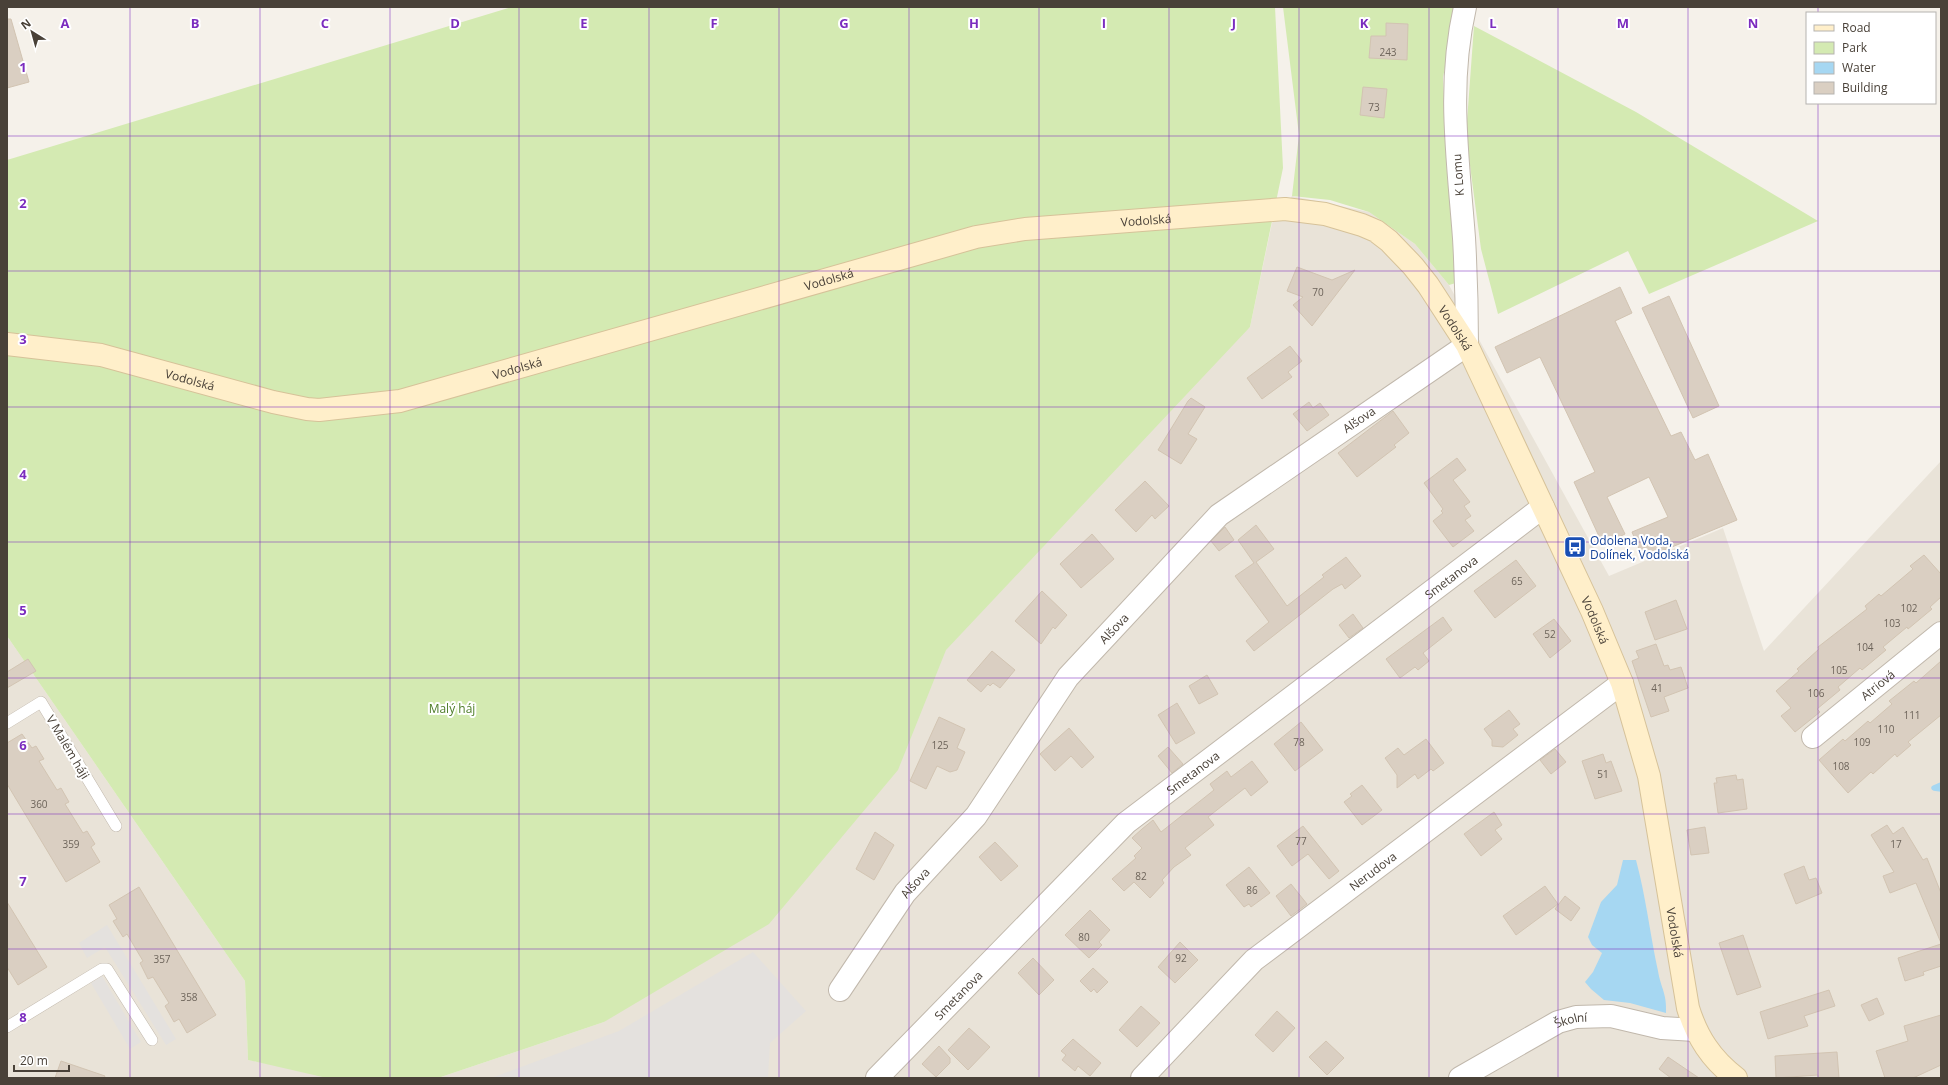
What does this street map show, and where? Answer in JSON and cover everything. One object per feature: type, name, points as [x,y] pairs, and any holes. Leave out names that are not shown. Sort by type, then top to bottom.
[{"type":"street","name":"K Lomu","points":[[1465,7],[1457,55],[1454,93],[1455,132],[1464,251],[1467,344]]},
{"type":"street","name":"Vodolská","points":[[7,344],[101,355],[274,402],[319,410],[400,401],[976,237],[1025,229],[1285,209],[1325,214],[1362,225],[1376,231],[1390,241],[1413,266],[1428,285],[1467,344],[1592,611],[1622,683],[1649,776],[1669,892],[1682,984],[1695,1030],[1710,1053],[1736,1078]]},
{"type":"street","name":"Alšova","points":[[840,990],[905,893],[976,816],[1068,677],[1219,515],[1467,344]]},
{"type":"street","name":"Smetanova","points":[[877,1078],[1126,823],[1543,507]]},
{"type":"street","name":"Atriová","points":[[1813,737],[1941,633]]},
{"type":"street","name":"Nerudova","points":[[1142,1078],[1254,960],[1622,683]]},
{"type":"street","name":"Školní","points":[[1460,1078],[1558,1022],[1576,1017],[1611,1016],[1662,1028],[1695,1030]]},
{"type":"lane","name":"V Malém háji","points":[[7,723],[41,702],[116,826]]},
{"type":"lane","points":[[7,1027],[102,969],[107,969],[152,1040]]},
{"type":"shaded area","points":[[1292,196],[1369,212],[1415,244],[1449,285],[1609,576],[1723,528],[1764,651],[1941,461],[1941,1078],[438,1078],[604,1022],[779,706],[1250,327],[1272,223]]},
{"type":"shaded area","points":[[7,636],[245,981],[248,1060],[343,1078],[7,1078]]},
{"type":"shaded area","points":[[107,925],[176,1039],[166,1045],[105,947],[87,958],[79,943]]},
{"type":"shaded area","points":[[753,952],[806,1011],[770,1043],[768,1078],[491,1078],[619,1031]]},
{"type":"shaded area","points":[[102,976],[141,1042],[130,1049],[91,983]]},
{"type":"green space","name":"Malý háj","points":[[512,7],[1275,7],[1283,168],[1250,327],[946,650],[898,770],[769,924],[604,1022],[438,1078],[327,1078],[248,1060],[245,981],[7,636],[7,160]]},
{"type":"green space","points":[[1283,7],[1458,7],[1443,77],[1447,174],[1459,282],[1449,285],[1415,244],[1369,212],[1330,200],[1292,196],[1299,135]]},
{"type":"green space","points":[[1474,26],[1636,112],[1818,221],[1649,294],[1628,251],[1498,314],[1481,249],[1466,135]]},
{"type":"water","points":[[1623,860],[1636,860],[1643,888],[1659,977],[1665,996],[1666,1013],[1630,1003],[1604,1000],[1585,982],[1593,972],[1602,953],[1592,945],[1588,937],[1601,902],[1617,885]]},
{"type":"building","points":[[7,19],[11,19],[29,82],[7,88]]},
{"type":"building","points":[[1386,23],[1408,24],[1407,60],[1369,58],[1371,36],[1386,36]]},
{"type":"building","points":[[1363,87],[1387,89],[1384,118],[1360,115]]},
{"type":"building","points":[[1297,267],[1332,280],[1355,270],[1312,326],[1293,305],[1303,297],[1287,291]]},
{"type":"building","points":[[1620,287],[1632,313],[1615,321],[1671,436],[1681,432],[1695,460],[1708,454],[1737,520],[1643,559],[1632,532],[1668,517],[1649,477],[1607,497],[1625,534],[1603,545],[1574,482],[1595,472],[1540,357],[1507,373],[1495,347]]},
{"type":"building","points":[[1669,296],[1719,406],[1693,418],[1642,308]]},
{"type":"building","points":[[1290,346],[1302,361],[1288,372],[1292,377],[1262,399],[1247,378]]},
{"type":"building","points":[[1191,398],[1205,407],[1188,434],[1197,439],[1181,464],[1158,450]]},
{"type":"building","points":[[1309,402],[1313,408],[1320,403],[1329,415],[1307,431],[1293,414]]},
{"type":"building","points":[[1393,411],[1409,433],[1394,445],[1396,447],[1357,477],[1338,453]]},
{"type":"building","points":[[1457,458],[1466,470],[1453,480],[1470,502],[1464,506],[1471,516],[1465,520],[1474,531],[1453,547],[1433,521],[1443,513],[1441,511],[1443,509],[1424,483]]},
{"type":"building","points":[[1145,481],[1169,506],[1155,519],[1152,515],[1136,532],[1115,510]]},
{"type":"building","points":[[1256,525],[1274,549],[1256,562],[1287,606],[1324,577],[1322,575],[1346,557],[1361,576],[1345,589],[1342,584],[1333,589],[1254,651],[1246,641],[1269,622],[1235,576],[1254,563],[1238,540]]},
{"type":"building","points":[[1225,527],[1234,540],[1219,551],[1211,541]]},
{"type":"building","points":[[1092,534],[1114,559],[1081,588],[1060,564]]},
{"type":"building","points":[[1924,555],[1941,574],[1941,597],[1930,607],[1932,609],[1883,647],[1886,650],[1862,670],[1860,668],[1838,687],[1840,690],[1817,709],[1820,712],[1795,732],[1781,716],[1791,708],[1776,691],[1799,671],[1797,669],[1819,649],[1818,647],[1867,609],[1865,606],[1879,594],[1881,596],[1913,569],[1910,566]]},
{"type":"building","points":[[1516,560],[1536,586],[1495,618],[1474,591]]},
{"type":"building","points":[[1042,591],[1067,615],[1055,629],[1053,627],[1041,644],[1015,621]]},
{"type":"building","points":[[1676,600],[1687,629],[1655,640],[1645,612]]},
{"type":"building","points":[[1353,614],[1363,628],[1349,638],[1339,625]]},
{"type":"building","points":[[1443,617],[1452,630],[1423,653],[1429,661],[1418,670],[1415,667],[1400,678],[1386,659]]},
{"type":"building","points":[[1554,619],[1571,641],[1550,658],[1533,634]]},
{"type":"building","points":[[1656,644],[1664,666],[1668,665],[1670,670],[1681,667],[1688,688],[1664,697],[1669,711],[1651,717],[1632,661],[1639,658],[1636,651]]},
{"type":"building","points":[[992,651],[1015,670],[1000,688],[993,683],[990,686],[988,684],[981,692],[967,680]]},
{"type":"building","points":[[28,659],[36,671],[7,688],[7,672]]},
{"type":"building","points":[[1941,661],[1941,715],[1908,742],[1911,745],[1897,757],[1895,754],[1873,774],[1871,772],[1848,793],[1819,760],[1843,739],[1845,741],[1868,721],[1870,723],[1892,704],[1889,701],[1914,681],[1916,683]]},
{"type":"building","points":[[1207,675],[1218,694],[1199,704],[1189,686]]},
{"type":"building","points":[[1177,703],[1195,733],[1176,744],[1158,715]]},
{"type":"building","points":[[1509,710],[1520,724],[1513,729],[1518,735],[1503,747],[1492,746],[1492,740],[1484,729]]},
{"type":"building","points":[[939,717],[965,729],[957,748],[965,752],[957,770],[950,772],[937,766],[926,789],[910,781]]},
{"type":"building","points":[[1301,722],[1323,750],[1295,771],[1274,744]]},
{"type":"building","points":[[1069,728],[1094,757],[1082,768],[1071,756],[1055,771],[1040,754]]},
{"type":"building","points":[[22,734],[32,748],[36,746],[44,759],[39,761],[57,790],[61,788],[69,802],[65,804],[83,833],[87,831],[95,844],[91,847],[100,862],[66,882],[7,784],[7,743]]},
{"type":"building","points":[[1426,739],[1444,763],[1433,771],[1431,769],[1418,779],[1415,774],[1397,788],[1397,775],[1385,758],[1398,748],[1404,755]]},
{"type":"building","points":[[1168,747],[1183,764],[1172,773],[1158,756]]},
{"type":"building","points":[[1555,749],[1566,762],[1551,774],[1540,760]]},
{"type":"building","points":[[1603,754],[1606,763],[1611,761],[1622,791],[1595,799],[1582,761]]},
{"type":"building","points":[[1252,761],[1268,782],[1251,796],[1245,788],[1208,817],[1214,825],[1185,848],[1191,855],[1174,867],[1162,880],[1164,883],[1150,898],[1134,882],[1124,891],[1112,879],[1136,858],[1134,856],[1142,848],[1132,838],[1142,829],[1153,820],[1161,832],[1214,790],[1210,784],[1227,771],[1231,777]]},
{"type":"building","points":[[1736,775],[1737,780],[1743,779],[1747,809],[1718,813],[1714,783],[1717,783],[1716,778]]},
{"type":"building","points":[[1362,785],[1382,810],[1362,825],[1344,802],[1352,796],[1350,794]]},
{"type":"building","points":[[1494,812],[1502,825],[1495,830],[1502,839],[1481,856],[1464,834]]},
{"type":"building","points":[[1887,825],[1893,834],[1903,827],[1923,860],[1927,858],[1941,893],[1941,943],[1916,883],[1890,893],[1883,876],[1894,872],[1871,835]]},
{"type":"building","points":[[1303,826],[1339,871],[1329,879],[1308,854],[1292,866],[1277,846]]},
{"type":"building","points":[[1705,827],[1709,853],[1691,855],[1687,830]]},
{"type":"building","points":[[875,832],[894,845],[874,880],[856,869]]},
{"type":"building","points":[[995,842],[1018,866],[1001,881],[979,857]]},
{"type":"building","points":[[1804,866],[1809,880],[1816,878],[1822,893],[1796,904],[1784,874]]},
{"type":"building","points":[[1249,867],[1270,893],[1251,907],[1249,904],[1244,907],[1226,885]]},
{"type":"building","points":[[1291,884],[1307,904],[1291,916],[1276,896]]},
{"type":"building","points":[[1545,886],[1558,904],[1516,935],[1503,916]]},
{"type":"building","points":[[139,887],[216,1015],[187,1033],[179,1019],[174,1022],[165,1006],[169,1003],[153,977],[148,979],[140,963],[143,961],[127,934],[123,937],[113,921],[117,919],[109,905]]},
{"type":"building","points":[[1565,896],[1580,908],[1571,921],[1555,909]]},
{"type":"building","points":[[7,902],[47,967],[18,985],[7,967]]},
{"type":"building","points":[[1090,910],[1110,930],[1099,942],[1102,945],[1089,958],[1065,935]]},
{"type":"building","points":[[1743,935],[1761,987],[1737,995],[1719,943]]},
{"type":"building","points":[[1180,942],[1198,960],[1175,983],[1158,967]]},
{"type":"building","points":[[1941,944],[1941,966],[1923,972],[1924,975],[1905,981],[1898,958]]},
{"type":"building","points":[[1033,958],[1054,980],[1039,995],[1018,973]]},
{"type":"building","points":[[1093,968],[1108,982],[1097,993],[1094,989],[1091,992],[1080,981]]},
{"type":"building","points":[[1829,990],[1835,1006],[1804,1016],[1808,1026],[1768,1039],[1760,1012]]},
{"type":"building","points":[[1877,998],[1884,1014],[1869,1021],[1861,1005]]},
{"type":"building","points":[[1141,1006],[1160,1023],[1137,1047],[1119,1030]]},
{"type":"building","points":[[1277,1011],[1295,1028],[1273,1052],[1255,1035]]},
{"type":"building","points":[[1941,1015],[1941,1065],[1913,1078],[1885,1078],[1876,1051],[1908,1041],[1904,1026]]},
{"type":"building","points":[[969,1028],[990,1047],[968,1070],[948,1050]]},
{"type":"building","points":[[1073,1039],[1101,1063],[1090,1076],[1078,1066],[1075,1071],[1062,1060],[1066,1055],[1061,1051]]},
{"type":"building","points":[[1326,1041],[1344,1058],[1327,1075],[1309,1057]]},
{"type":"building","points":[[939,1046],[950,1058],[950,1063],[936,1077],[922,1064]]},
{"type":"building","points":[[1837,1052],[1839,1078],[1818,1078],[1818,1075],[1776,1078],[1775,1056]]},
{"type":"building","points":[[1668,1057],[1699,1078],[1671,1078],[1659,1069]]},
{"type":"building","points":[[61,1061],[105,1076],[104,1078],[55,1078]]},
{"type":"waterway","points":[[1941,785],[1934,788],[1941,789]]},
{"type":"place","name":"Odolena Voda, Dolínek, Vodolská","points":[[1575,547]]}]
